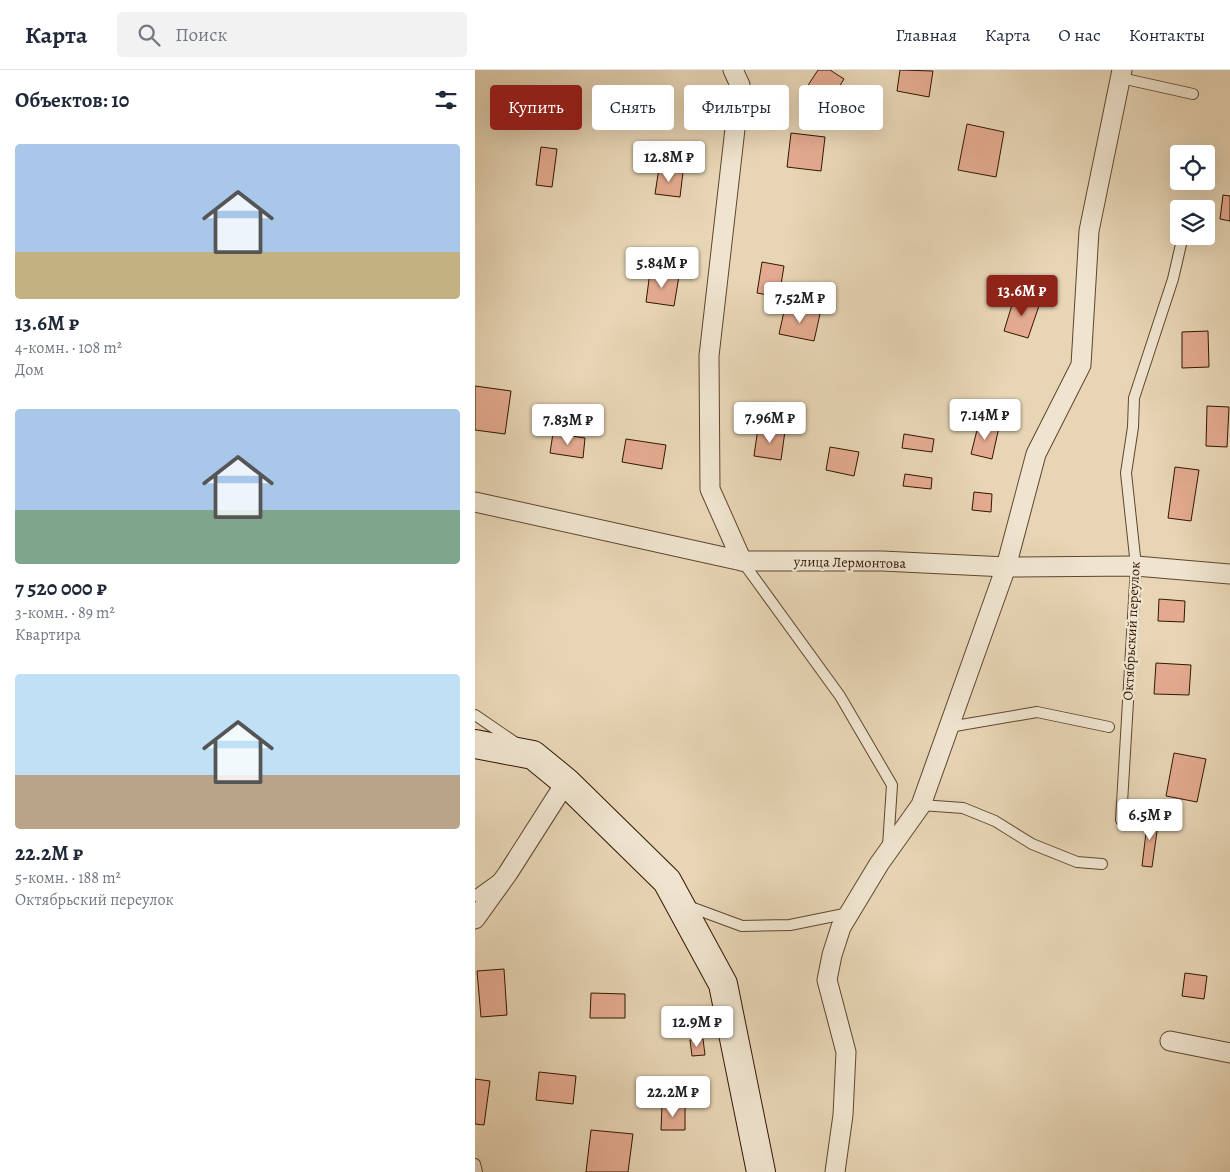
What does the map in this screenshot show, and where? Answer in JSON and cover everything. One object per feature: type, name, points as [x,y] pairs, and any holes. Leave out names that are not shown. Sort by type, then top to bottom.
[{"type":"street","points":[[733,70],[739,85],[709,356],[710,489],[742,561]]},
{"type":"street","points":[[835,1172],[843,1115],[846,1052],[827,980],[841,927],[888,852],[921,805],[1006,567],[1036,454],[1081,365],[1089,231],[1122,74]]},
{"type":"street","name":"улица Лермонтова","points":[[475,502],[742,561],[882,561],[1006,567],[1136,566],[1230,574]]},
{"type":"street","points":[[475,744],[533,755],[566,782],[667,881],[723,984],[761,1172]]},
{"type":"street","points":[[475,919],[566,782]]},
{"type":"street","points":[[1170,1041],[1230,1053]]},
{"type":"lane","points":[[1122,74],[1193,94]]},
{"type":"lane","name":"Октябрьский переулок","points":[[1121,820],[1136,566],[1126,473],[1133,427],[1134,398],[1173,280],[1181,245]]},
{"type":"lane","points":[[742,561],[840,696],[892,785],[888,852]]},
{"type":"lane","points":[[949,727],[1037,712],[1109,727]]},
{"type":"lane","points":[[475,715],[533,755]]},
{"type":"lane","points":[[921,805],[963,808],[995,821],[1032,844],[1077,862],[1102,864]]},
{"type":"lane","points":[[475,896],[508,872]]},
{"type":"lane","points":[[680,903],[742,926],[790,925],[850,913]]},
{"type":"lane","points":[[475,1164],[477,1172]]},
{"type":"building","points":[[818,70],[830,70],[844,79],[840,85],[808,85]]},
{"type":"building","points":[[900,70],[933,71],[929,97],[897,91]]},
{"type":"building","points":[[967,124],[1004,132],[996,177],[958,170]]},
{"type":"building","points":[[791,133],[825,137],[821,171],[787,167]]},
{"type":"building","points":[[541,147],[557,149],[552,187],[536,185]]},
{"type":"building","points":[[659,168],[683,172],[680,197],[655,194]]},
{"type":"building","points":[[1223,195],[1230,196],[1230,221],[1220,219]]},
{"type":"building","points":[[762,262],[784,266],[779,297],[757,293]]},
{"type":"building","points":[[650,272],[679,276],[674,306],[646,302]]},
{"type":"building","points":[[1015,295],[1040,303],[1028,338],[1004,331]]},
{"type":"building","points":[[785,307],[820,314],[814,341],[779,334]]},
{"type":"building","points":[[1208,331],[1209,367],[1182,368],[1182,332]]},
{"type":"building","points":[[475,386],[511,391],[505,434],[475,430]]},
{"type":"building","points":[[1207,406],[1229,407],[1227,447],[1206,446]]},
{"type":"building","points":[[979,422],[999,427],[992,459],[971,454]]},
{"type":"building","points":[[758,428],[785,431],[781,460],[754,456]]},
{"type":"building","points":[[553,433],[585,438],[583,458],[550,453]]},
{"type":"building","points":[[904,434],[934,439],[932,452],[902,448]]},
{"type":"building","points":[[626,439],[666,445],[662,469],[622,462]]},
{"type":"building","points":[[830,447],[859,452],[854,476],[826,470]]},
{"type":"building","points":[[1175,467],[1199,470],[1191,521],[1168,518]]},
{"type":"building","points":[[905,474],[932,478],[931,489],[903,486]]},
{"type":"building","points":[[974,492],[992,494],[991,512],[972,510]]},
{"type":"building","points":[[1159,599],[1185,601],[1184,622],[1158,621]]},
{"type":"building","points":[[1156,663],[1191,665],[1189,695],[1154,694]]},
{"type":"building","points":[[1174,753],[1206,759],[1197,802],[1166,796]]},
{"type":"building","points":[[1148,816],[1159,817],[1152,867],[1142,866]]},
{"type":"building","points":[[504,969],[507,1015],[481,1017],[477,971]]},
{"type":"building","points":[[1185,973],[1207,976],[1204,999],[1182,996]]},
{"type":"building","points":[[591,993],[625,994],[625,1018],[590,1018]]},
{"type":"building","points":[[703,1039],[705,1055],[692,1056],[690,1040]]},
{"type":"building","points":[[539,1072],[576,1076],[573,1104],[536,1100]]},
{"type":"building","points":[[475,1079],[490,1081],[484,1125],[475,1124]]},
{"type":"building","points":[[662,1105],[685,1105],[685,1130],[661,1130]]},
{"type":"building","points":[[591,1130],[633,1134],[628,1172],[586,1172]]}]
